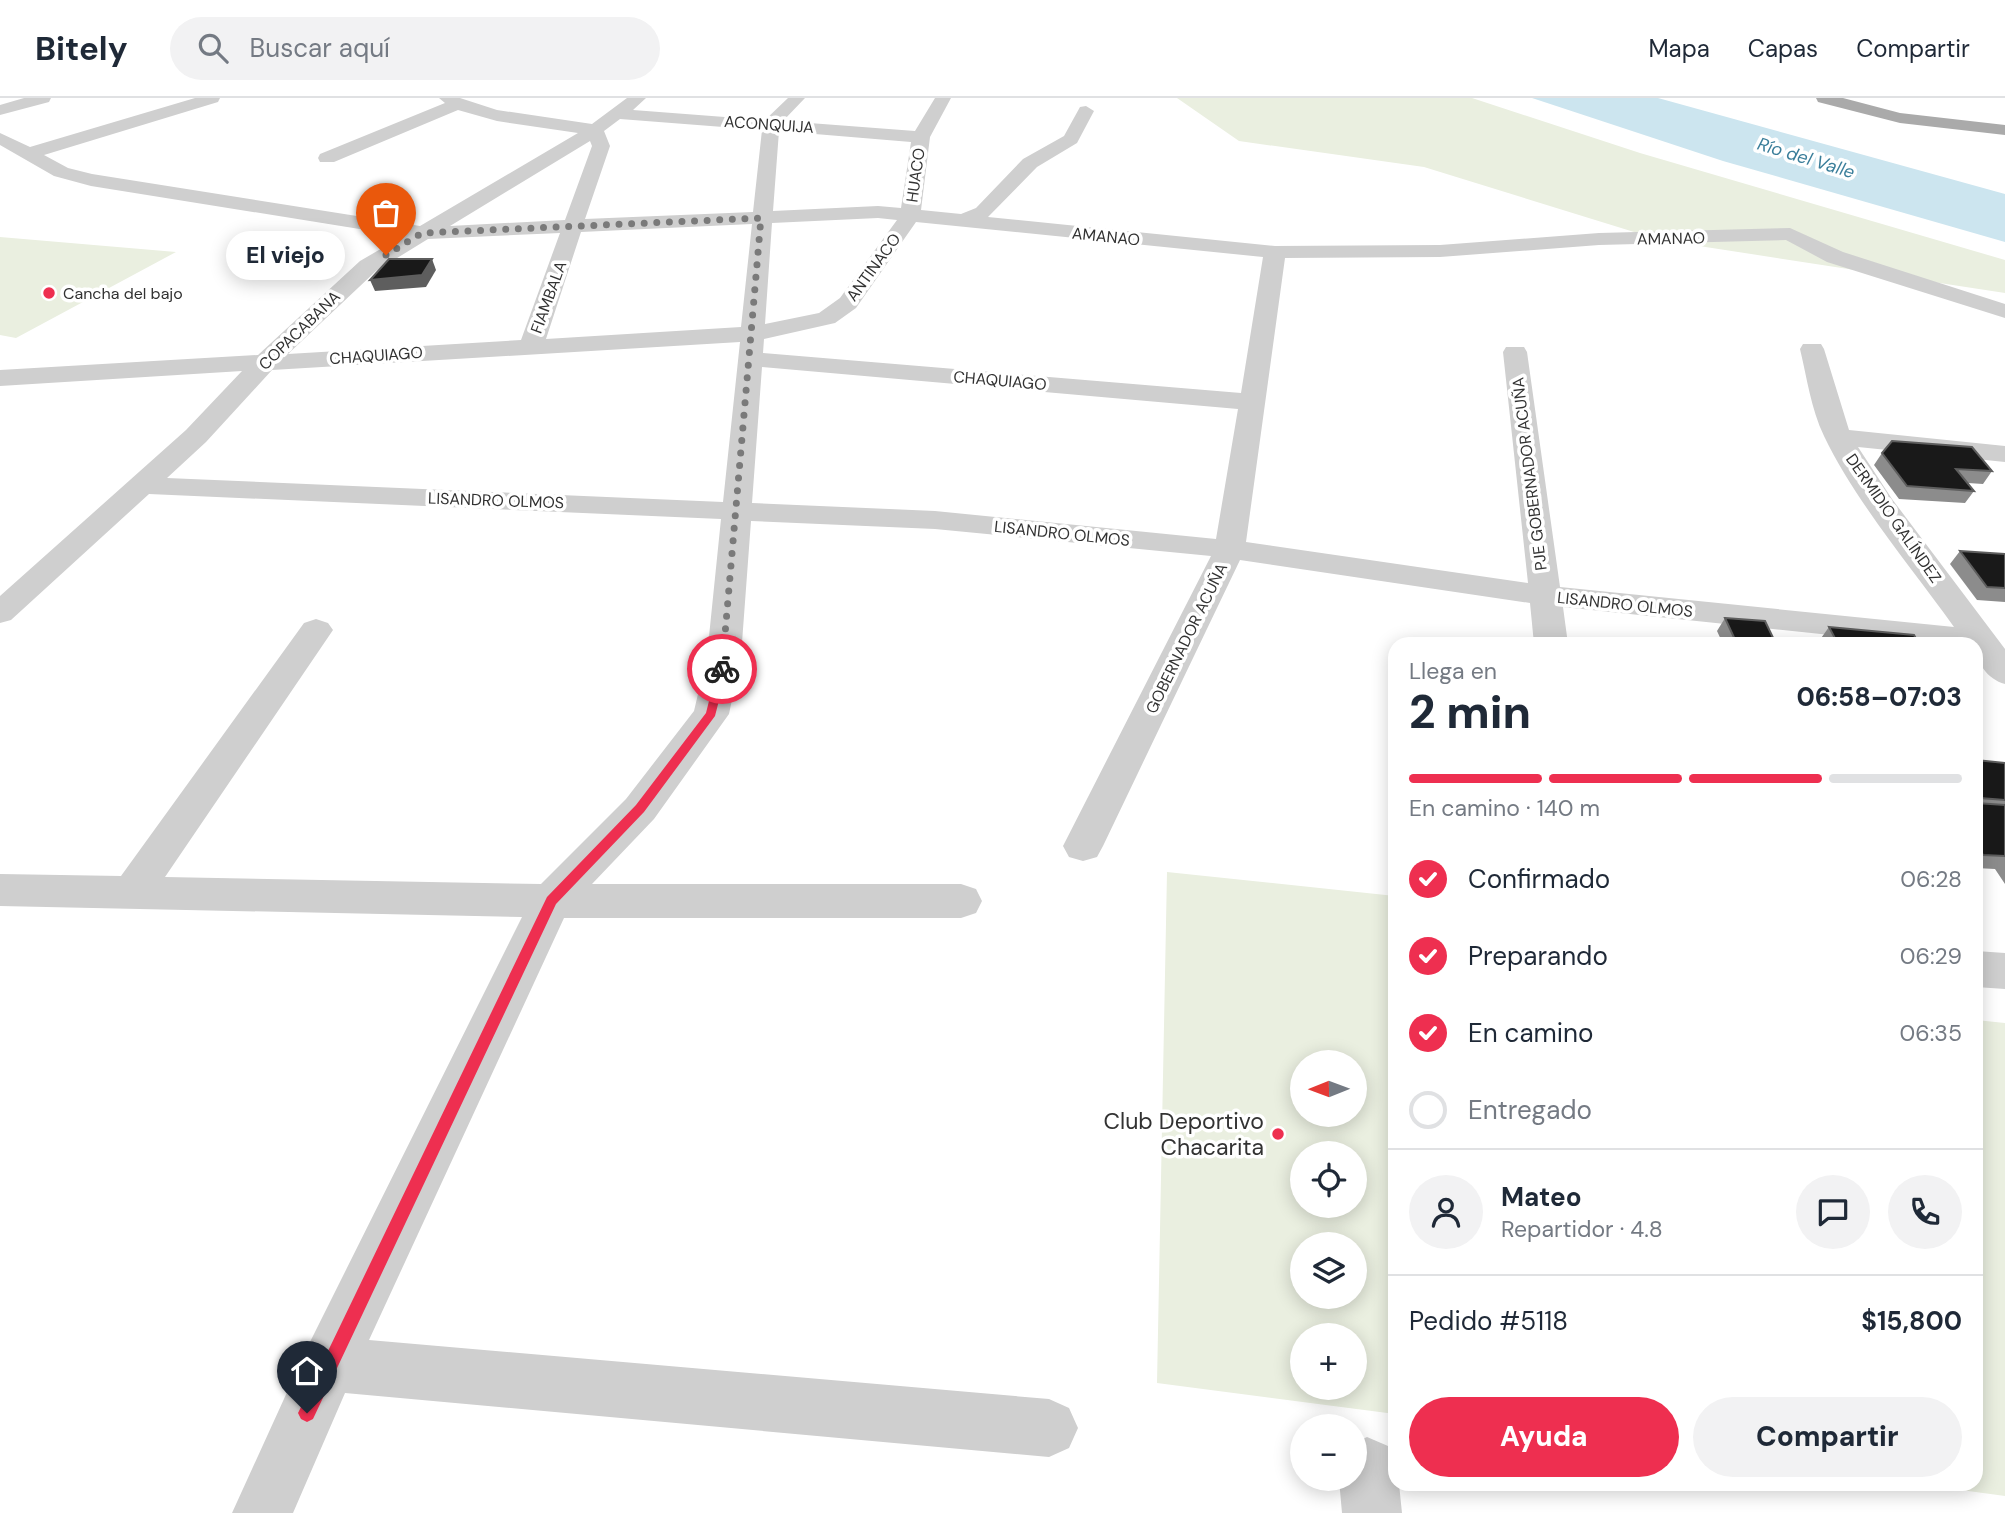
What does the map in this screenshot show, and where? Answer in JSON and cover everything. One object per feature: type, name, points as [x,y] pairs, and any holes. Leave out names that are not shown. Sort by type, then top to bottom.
[{"type":"main road","points":[[1824,98],[1900,118],[2005,130]]},
{"type":"main road","points":[[1851,98],[1924,110],[2005,116]]},
{"type":"street","points":[[0,110],[43,98]]},
{"type":"street","points":[[28,154],[212,98]]},
{"type":"street","name":"COPACABANA","points":[[0,613],[196,436],[264,363],[368,265],[595,130],[638,98]]},
{"type":"street","points":[[262,1513],[329,1364],[551,901],[640,808],[711,714],[724,656],[771,124],[797,98]]},
{"type":"street","name":"HUACO","points":[[910,216],[921,137],[943,98]]},
{"type":"street","points":[[327,158],[452,102],[595,130]]},
{"type":"street","points":[[962,222],[983,212],[1030,163],[1071,139],[1086,111]]},
{"type":"street","name":"ACONQUIJA","points":[[617,114],[921,137]]},
{"type":"street","name":"FIAMBALA","points":[[531,346],[600,146],[595,130]]},
{"type":"street","name":"AMANAO","points":[[0,138],[61,172],[91,180],[422,233],[878,212],[1275,252],[1440,251],[1599,239],[1790,234],[1835,257],[2005,311]]},
{"type":"street","name":"ANTINACO","points":[[751,347],[827,318],[848,303],[910,216]]},
{"type":"street","name":"GOBERNADOR ACUÑA","points":[[1083,846],[1230,549],[1275,252]]},
{"type":"street","name":"CHAQUIAGO","points":[[0,377],[531,346],[751,347],[1251,402]]},
{"type":"street","name":"DERMIDIO GALÍNDEZ","points":[[1812,349],[1826,406],[1838,437],[1880,503],[1978,637]]},
{"type":"street","name":"PJE GOBERNADOR ACUÑA","points":[[1515,352],[1550,637]]},
{"type":"street","points":[[1838,437],[2005,454]]},
{"type":"street","name":"LISANDRO OLMOS","points":[[139,485],[935,520],[1230,549],[1543,595],[1951,637]]},
{"type":"street","points":[[132,893],[316,630]]},
{"type":"street","name":"DERMIDIO GALÍNDEZ","points":[[1983,644],[2005,673]]},
{"type":"street","points":[[0,890],[551,901],[961,901]]},
{"type":"street","points":[[1983,969],[2005,971]]},
{"type":"street","points":[[329,1364],[1049,1428]]},
{"type":"shaded area","points":[[1177,98],[1472,98],[1640,153],[2005,260],[2005,293],[1660,240],[1424,167],[1239,141]]},
{"type":"shaded area","name":"Cancha del bajo","points":[[0,237],[176,252],[16,338],[0,335]]},
{"type":"shaded area","name":"Club Deportivo Chacarita","points":[[1167,872],[1388,895],[1388,1413],[1157,1383]]},
{"type":"shaded area","points":[[1983,1021],[2005,1023],[2005,1496],[1968,1491],[1983,1491]]},
{"type":"water","name":"Río del Valle","points":[[1532,98],[1658,98],[2005,194],[2005,242],[1723,161]]},
{"type":"building","points":[[389,259],[432,259],[422,275],[370,280]]},
{"type":"building","points":[[1892,441],[1972,447],[1992,471],[1956,469],[1974,491],[1907,486],[1882,453]]},
{"type":"building","points":[[1960,551],[2005,554],[2005,588],[1987,587]]},
{"type":"building","points":[[1725,618],[1765,621],[1773,637],[1734,637]]},
{"type":"building","points":[[1829,627],[1915,637],[1834,637]]},
{"type":"building","points":[[1983,761],[2005,763],[2005,800],[1983,798]]},
{"type":"building","points":[[1983,803],[2005,805],[2005,856],[1983,855]]},
{"type":"way so far","points":[[386,255],[422,233],[761,218],[738,510],[722,669]]},
{"type":"place","name":"El viejo","points":[[386,255]]},
{"type":"place","name":"Cancha del bajo","points":[[49,293]]},
{"type":"place","name":"Club Deportivo Chacarita","points":[[1278,1134]]},
{"type":"route","points":[[307,1413],[551,901],[640,808],[711,714],[722,669]]}]
